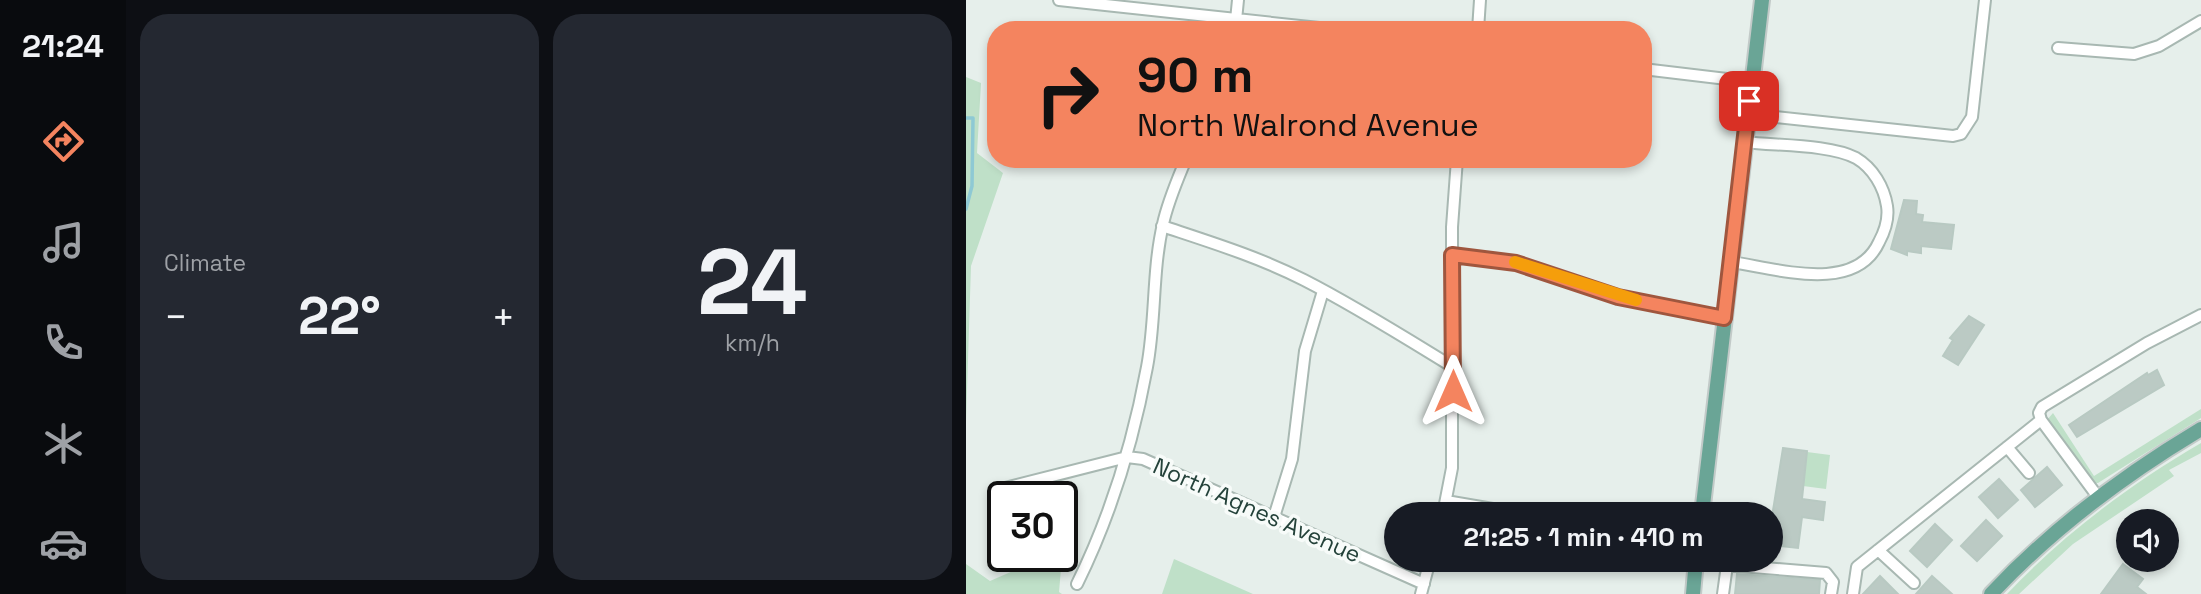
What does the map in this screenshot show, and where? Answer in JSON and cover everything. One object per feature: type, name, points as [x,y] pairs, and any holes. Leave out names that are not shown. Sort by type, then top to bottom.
[{"type":"main road","points":[[1703,502],[1762,0]]},
{"type":"main road","points":[[1991,594],[2056,532],[2098,497],[2201,429]]},
{"type":"main road","points":[[1693,594],[1695,572]]},
{"type":"street","points":[[1059,0],[1208,21]]},
{"type":"street","points":[[1236,21],[1238,0]]},
{"type":"street","points":[[1479,21],[1480,0]]},
{"type":"street","points":[[1748,114],[1934,134],[1961,134],[1972,117],[1985,0]]},
{"type":"street","points":[[2058,48],[2134,54],[2159,46],[2201,21]]},
{"type":"street","points":[[1652,70],[1752,82]]},
{"type":"street","points":[[1731,262],[1827,275],[1847,271],[1871,253],[1885,228],[1887,209],[1883,189],[1873,172],[1858,159],[1839,152],[1745,142]]},
{"type":"street","points":[[1077,584],[1105,525],[1127,457],[1147,365],[1162,226],[1183,168]]},
{"type":"street","points":[[1452,502],[1446,501],[1452,468],[1452,255],[1457,168]]},
{"type":"street","points":[[1162,226],[1235,251],[1351,304],[1453,367]]},
{"type":"street","points":[[1452,255],[1516,263],[1618,297],[1724,318]]},
{"type":"street","points":[[1274,517],[1292,459],[1305,351],[1323,291]]},
{"type":"street","points":[[1853,594],[1857,567],[2007,447],[2040,417],[2042,407],[2099,370],[2201,316]]},
{"type":"street","points":[[2040,417],[2098,497]]},
{"type":"street","points":[[2007,447],[2029,473]]},
{"type":"street","points":[[1032,481],[1127,457]]},
{"type":"street","name":"North Agnes Avenue","points":[[1127,457],[1143,459],[1274,517],[1422,589]]},
{"type":"street","points":[[1878,550],[1914,583]]},
{"type":"street","points":[[1723,594],[1727,565],[1826,573],[1833,582],[1831,594]]},
{"type":"street","points":[[1422,589],[1427,572]]},
{"type":"green space","points":[[966,77],[981,83],[977,153],[987,161],[987,168],[996,168],[1003,173],[971,266],[966,422]]},
{"type":"green space","points":[[2201,409],[2201,418],[2098,483],[2094,483],[2047,420],[2053,413],[2094,476]]},
{"type":"green space","points":[[2201,443],[2201,453],[2169,470],[2174,476],[2125,509],[2116,509],[2116,515],[2073,544],[2019,594],[2007,594],[2074,531],[2148,476]]},
{"type":"green space","points":[[1807,452],[1830,455],[1826,489],[1803,486]]},
{"type":"green space","points":[[1174,559],[1253,594],[1162,594]]},
{"type":"green space","points":[[966,564],[990,581],[1011,572],[1061,572],[1059,592],[1062,594],[966,594]]},
{"type":"building","points":[[1904,200],[1917,201],[1916,214],[1923,215],[1922,222],[1954,225],[1951,249],[1921,246],[1921,253],[1907,251],[1907,255],[1891,249]]},
{"type":"building","points":[[1969,316],[1984,325],[1958,365],[1943,356],[1953,340],[1950,338]]},
{"type":"building","points":[[2157,370],[2164,385],[2077,437],[2069,425],[2147,373],[2148,375]]},
{"type":"building","points":[[1783,448],[1807,451],[1802,499],[1825,502],[1823,520],[1802,517],[1798,548],[1783,546],[1783,502],[1774,502]]},
{"type":"building","points":[[2047,467],[2062,485],[2035,507],[2021,490]]},
{"type":"building","points":[[1999,479],[2018,500],[1998,518],[1979,497]]},
{"type":"building","points":[[1986,520],[2002,536],[1977,561],[1961,546]]},
{"type":"building","points":[[1935,524],[1952,540],[1927,567],[1910,551]]},
{"type":"building","points":[[2117,572],[2134,572],[2143,579],[2137,587],[2146,594],[2101,594]]},
{"type":"building","points":[[1737,574],[1820,580],[1819,594],[1735,594]]},
{"type":"building","points":[[1880,576],[1898,594],[1863,594]]},
{"type":"building","points":[[1932,576],[1952,594],[1916,594]]},
{"type":"waterway","points":[[966,118],[973,118],[972,186],[966,209]]},
{"type":"slow traffic","points":[[1515,262],[1618,297],[1636,300]]},
{"type":"route","points":[[1453,391],[1452,255],[1516,263],[1618,297],[1724,318],[1749,101]]}]
